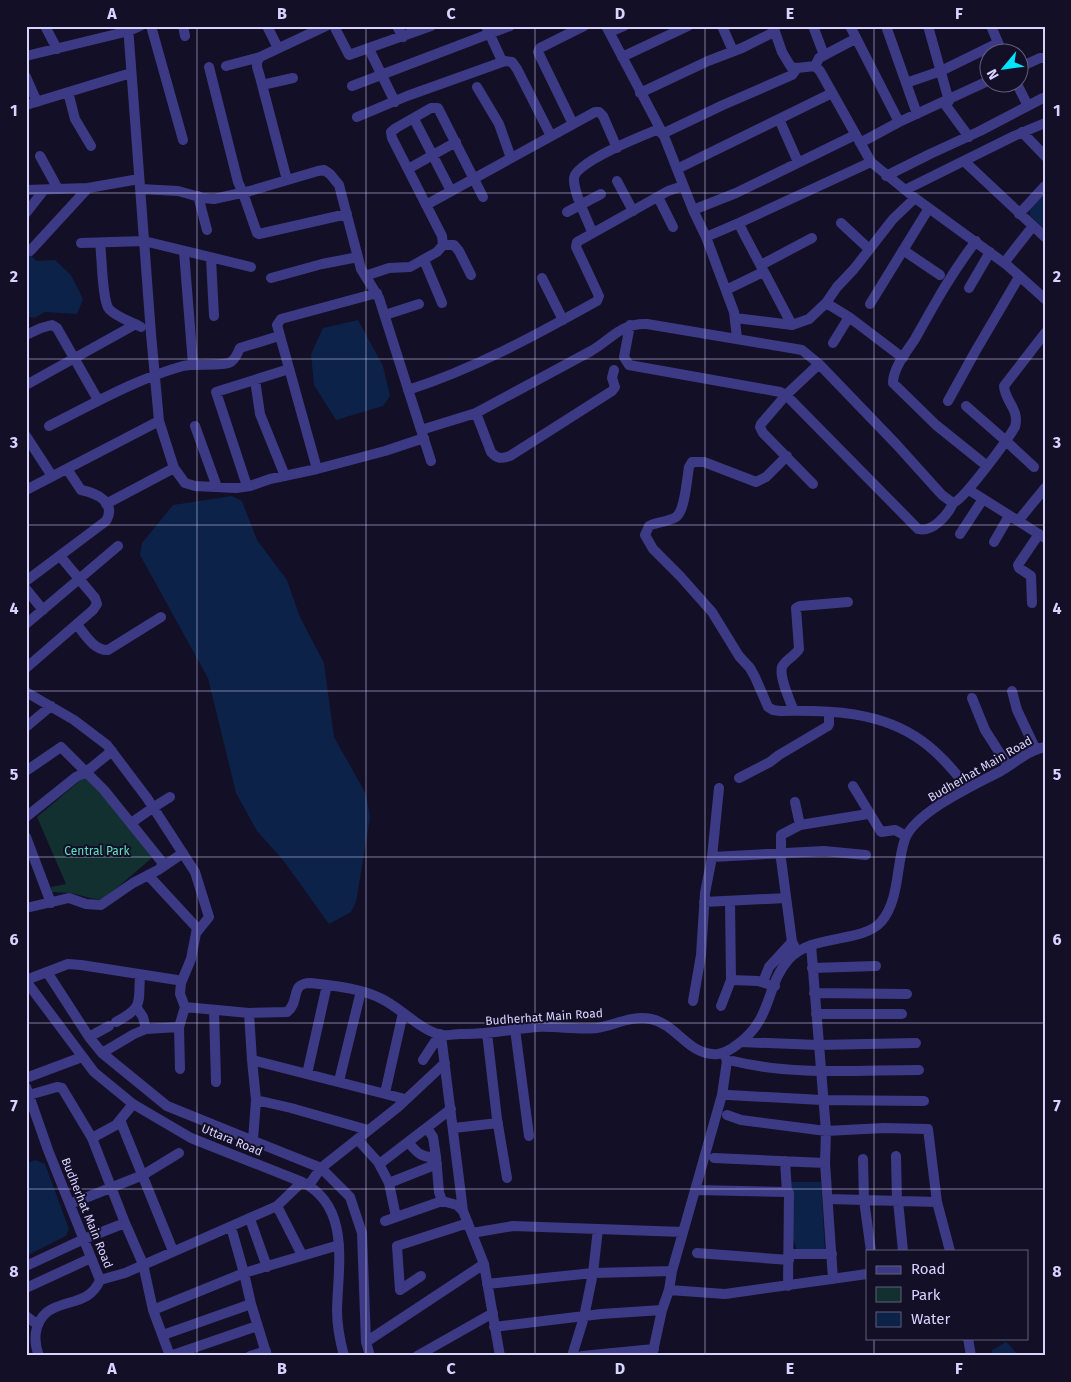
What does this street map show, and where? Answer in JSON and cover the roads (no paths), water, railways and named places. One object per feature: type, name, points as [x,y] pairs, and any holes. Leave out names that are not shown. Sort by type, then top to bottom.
[{"type":"street","points":[[45,26],[57,49]]},
{"type":"street","points":[[26,56],[140,26]]},
{"type":"street","points":[[151,26],[184,140]]},
{"type":"street","points":[[267,26],[278,48]]},
{"type":"street","points":[[226,66],[260,57],[326,26]]},
{"type":"street","points":[[334,26],[349,55],[431,26]]},
{"type":"street","points":[[397,26],[403,37]]},
{"type":"street","points":[[352,86],[488,30],[510,26]]},
{"type":"street","points":[[573,124],[538,52],[540,48],[584,26]]},
{"type":"street","points":[[624,26],[608,29],[661,131],[706,237],[735,318],[737,338]]},
{"type":"street","points":[[622,57],[688,26]]},
{"type":"street","points":[[722,26],[733,51]]},
{"type":"street","points":[[813,26],[824,55]]},
{"type":"street","points":[[850,26],[899,122]]},
{"type":"street","points":[[886,26],[917,114]]},
{"type":"street","points":[[928,26],[941,71],[946,102],[969,137]]},
{"type":"street","points":[[990,26],[997,42]]},
{"type":"street","points":[[128,28],[150,332],[160,421],[174,468],[185,483],[195,486],[247,486],[385,451],[476,413],[591,352],[616,332],[630,325],[647,324],[802,350],[819,364],[942,495],[952,503]]},
{"type":"street","points":[[640,93],[733,51],[773,29],[782,52],[791,67],[815,66]]},
{"type":"street","points":[[488,30],[502,61]]},
{"type":"street","points":[[815,66],[817,60],[824,55],[855,39]]},
{"type":"street","points":[[369,48],[395,102]]},
{"type":"street","points":[[260,57],[257,67],[287,180]]},
{"type":"street","points":[[906,82],[978,57]]},
{"type":"street","points":[[1028,63],[1040,58],[1045,58]]},
{"type":"street","points":[[357,117],[502,61],[512,62],[551,136]]},
{"type":"street","points":[[815,66],[820,71],[870,162],[915,198],[976,241],[1045,299]]},
{"type":"street","points":[[209,67],[238,182],[255,230],[259,234],[346,214]]},
{"type":"street","points":[[592,232],[581,205],[574,178],[576,171],[593,158],[792,76],[797,68]]},
{"type":"street","points":[[26,77],[31,104],[131,73]]},
{"type":"street","points":[[262,84],[293,78]]},
{"type":"street","points":[[693,210],[736,193],[798,162],[899,122],[978,86]]},
{"type":"street","points":[[476,87],[498,124],[512,158]]},
{"type":"street","points":[[68,92],[75,119],[91,146]]},
{"type":"street","points":[[677,169],[832,92]]},
{"type":"street","points":[[1021,92],[1028,106]]},
{"type":"street","points":[[886,176],[969,137],[1043,98]]},
{"type":"street","points":[[365,276],[389,268],[410,267],[437,252],[443,245],[442,236],[392,138],[391,132],[396,128],[431,108],[438,108],[483,197]]},
{"type":"street","points":[[426,205],[573,124],[599,112],[603,116],[617,148]]},
{"type":"street","points":[[414,119],[451,191]]},
{"type":"street","points":[[779,120],[798,162]]},
{"type":"street","points":[[905,190],[965,162],[1022,132],[1045,123]]},
{"type":"street","points":[[1022,132],[1045,156]]},
{"type":"street","points":[[408,169],[456,142]]},
{"type":"street","points":[[40,156],[58,189]]},
{"type":"street","points":[[706,237],[870,162]]},
{"type":"street","points":[[965,162],[1045,237]]},
{"type":"street","points":[[26,190],[139,184],[214,199],[243,193],[318,171],[324,170],[330,174],[339,185],[361,269],[377,293],[385,315],[431,461]]},
{"type":"street","points":[[617,181],[633,211]]},
{"type":"street","points":[[408,390],[444,378],[563,320],[597,301],[599,296],[576,247],[577,242],[658,197],[683,186]]},
{"type":"street","points":[[1019,214],[1045,186]]},
{"type":"street","points":[[30,251],[88,188]]},
{"type":"street","points":[[26,213],[44,190]]},
{"type":"street","points":[[567,212],[601,194]]},
{"type":"street","points":[[198,196],[208,230]]},
{"type":"street","points":[[658,197],[674,227]]},
{"type":"street","points":[[735,318],[792,325],[809,319],[826,303],[893,219],[915,198]]},
{"type":"street","points":[[870,304],[929,208]]},
{"type":"street","points":[[741,222],[741,229],[792,325]]},
{"type":"street","points":[[841,222],[869,250]]},
{"type":"street","points":[[1004,263],[1033,226]]},
{"type":"street","points":[[726,290],[812,238]]},
{"type":"street","points":[[976,241],[954,270],[903,358],[892,383],[936,425],[987,466]]},
{"type":"street","points":[[81,244],[144,242],[251,267]]},
{"type":"street","points":[[100,243],[104,294],[107,306],[111,311],[150,332]]},
{"type":"street","points":[[443,245],[454,245],[471,274]]},
{"type":"street","points":[[903,250],[940,275]]},
{"type":"street","points":[[184,252],[193,364]]},
{"type":"street","points":[[969,288],[990,252]]},
{"type":"street","points":[[271,278],[322,264],[358,257]]},
{"type":"street","points":[[211,258],[214,316]]},
{"type":"street","points":[[424,260],[442,303]]},
{"type":"street","points":[[948,401],[1019,277]]},
{"type":"street","points":[[542,278],[563,320]]},
{"type":"street","points":[[317,469],[277,325],[280,319],[377,293]]},
{"type":"street","points":[[826,303],[849,317],[903,358]]},
{"type":"street","points":[[385,315],[419,304]]},
{"type":"street","points":[[833,343],[849,317]]},
{"type":"street","points":[[26,385],[136,324]]},
{"type":"street","points":[[630,325],[624,358],[629,365],[780,392],[786,395],[918,529],[924,531],[947,514],[952,503],[957,502],[969,490],[1015,427],[1017,418],[1004,386],[1045,333]]},
{"type":"street","points":[[26,335],[41,328],[52,326],[57,328],[98,400]]},
{"type":"street","points":[[49,426],[98,400],[155,374],[193,364],[227,365],[233,361],[240,348],[279,336]]},
{"type":"street","points":[[813,484],[763,433],[760,427],[786,395],[819,364]]},
{"type":"street","points":[[247,486],[216,392],[289,369]]},
{"type":"street","points":[[476,413],[491,452],[502,459],[510,456],[612,392],[614,387],[612,378],[614,370]]},
{"type":"street","points":[[255,380],[260,414],[285,476]]},
{"type":"street","points":[[966,406],[1034,467]]},
{"type":"street","points":[[26,490],[160,421]]},
{"type":"street","points":[[195,426],[217,487]]},
{"type":"street","points":[[26,436],[52,476]]},
{"type":"street","points":[[787,456],[766,476],[756,482],[704,462],[692,462],[688,467],[679,514],[671,519],[649,526],[645,535],[653,549],[712,612],[739,656],[750,668],[768,707],[773,710],[863,715],[904,730],[922,740],[934,750],[968,788]]},
{"type":"street","points":[[26,581],[106,521],[109,516],[109,509],[106,504],[96,493],[81,490],[66,468]]},
{"type":"street","points":[[106,504],[174,468]]},
{"type":"street","points":[[994,542],[1045,488]]},
{"type":"street","points":[[969,490],[1042,536],[1018,565],[1019,568],[1031,576],[1032,602]]},
{"type":"street","points":[[960,534],[983,499]]},
{"type":"street","points":[[26,624],[118,546]]},
{"type":"street","points":[[26,668],[77,625],[97,604],[95,598],[60,556]]},
{"type":"street","points":[[26,590],[43,610]]},
{"type":"street","points":[[794,711],[783,680],[782,671],[783,666],[799,649],[796,608],[800,606],[848,602]]},
{"type":"street","points":[[77,625],[96,647],[102,651],[108,650],[161,617]]},
{"type":"street","points":[[1012,691],[1017,710],[1035,744]]},
{"type":"street","points":[[26,692],[74,720],[107,745],[162,802],[183,853],[195,872],[209,917],[196,936]]},
{"type":"street","points":[[972,698],[985,730],[1008,766]]},
{"type":"street","points":[[26,727],[51,706]]},
{"type":"street","points":[[739,778],[770,762],[828,726],[829,712]]},
{"type":"street","name":"Budherhat Main Road","points":[[906,836],[931,811],[946,800],[1008,766],[1035,744]]},
{"type":"street","points":[[26,771],[61,747],[104,790],[162,862],[162,868]]},
{"type":"street","points":[[26,816],[112,751]]},
{"type":"street","points":[[763,982],[769,967],[794,946],[811,946],[874,929],[883,920],[895,890],[906,836],[895,830],[881,832],[868,814],[853,786]]},
{"type":"street","points":[[693,1001],[701,955],[704,902],[712,856],[719,788]]},
{"type":"street","points":[[131,823],[162,802]]},
{"type":"street","points":[[795,802],[800,825]]},
{"type":"street","points":[[582,1356],[653,1352],[662,1310],[669,1290],[672,1270],[722,1095],[727,1061],[724,1053],[748,1037],[761,1021],[774,986],[794,946],[786,898],[781,836],[800,825],[868,814]]},
{"type":"street","points":[[26,837],[51,903]]},
{"type":"street","points":[[712,856],[824,851],[866,855]]},
{"type":"street","points":[[26,908],[69,898],[86,904],[101,905],[183,853]]},
{"type":"street","points":[[148,875],[195,925],[196,936],[191,959],[181,983],[180,994],[185,1007],[179,1027],[178,1058],[180,1069]]},
{"type":"street","points":[[704,902],[786,898]]},
{"type":"street","points":[[721,1006],[730,980],[730,900]]},
{"type":"street","points":[[811,946],[822,1100],[826,1130],[825,1163],[833,1279]]},
{"type":"street","points":[[181,983],[170,978],[68,964],[34,978],[102,1053],[167,1106],[321,1168],[350,1197],[362,1234],[366,1342],[370,1356]]},
{"type":"street","points":[[812,968],[876,966]]},
{"type":"street","points":[[89,1037],[136,1011],[140,974]]},
{"type":"street","name":"Uttara Road","points":[[34,978],[82,1057],[100,1078],[133,1104],[191,1138],[306,1183],[324,1198],[335,1219],[340,1246],[337,1313],[344,1356]]},
{"type":"street","points":[[730,980],[763,982],[774,986]]},
{"type":"street","name":"Budherhat Main Road","points":[[185,1007],[249,1014],[287,1012],[291,1009],[303,983],[327,985],[361,991],[384,1000],[428,1029],[440,1034],[487,1033],[547,1027],[589,1029],[639,1018],[652,1019],[672,1028],[686,1042],[700,1051],[717,1054],[724,1053]]},
{"type":"street","points":[[307,1074],[327,985]]},
{"type":"street","points":[[339,1081],[361,991]]},
{"type":"street","points":[[814,993],[906,994]]},
{"type":"street","points":[[137,1008],[143,1017],[146,1029]]},
{"type":"street","points":[[214,1010],[216,1082]]},
{"type":"street","points":[[384,1093],[403,1013]]},
{"type":"street","points":[[249,1014],[256,1100],[253,1140]]},
{"type":"street","points":[[816,1014],[902,1014]]},
{"type":"street","points":[[102,1053],[146,1029],[179,1027]]},
{"type":"street","points":[[515,1029],[529,1136]]},
{"type":"street","points":[[487,1033],[507,1178]]},
{"type":"street","points":[[423,1060],[440,1034]]},
{"type":"street","points":[[440,1034],[454,1128],[463,1211],[484,1264],[500,1356]]},
{"type":"street","points":[[741,1042],[818,1045],[916,1043]]},
{"type":"street","points":[[26,1078],[82,1057]]},
{"type":"street","points":[[252,1060],[405,1099]]},
{"type":"street","points":[[734,1061],[771,1068],[919,1070]]},
{"type":"street","points":[[100,1280],[118,1276],[277,1206],[340,1152],[358,1140],[398,1107],[445,1063]]},
{"type":"street","points":[[28,1091],[62,1088],[92,1138],[125,1224],[143,1264],[152,1310],[170,1356],[257,1326]]},
{"type":"street","name":"Budherhat Main Road","points":[[28,1091],[48,1150],[100,1280],[96,1288],[88,1296],[48,1312],[34,1338]]},
{"type":"street","points":[[728,1095],[822,1100],[924,1101]]},
{"type":"street","points":[[256,1100],[368,1130]]},
{"type":"street","points":[[92,1138],[116,1125],[133,1104]]},
{"type":"street","points":[[378,1162],[387,1159],[451,1109]]},
{"type":"street","points":[[727,1115],[741,1120],[826,1130],[928,1129],[937,1202],[950,1250]]},
{"type":"street","points":[[120,1120],[172,1251]]},
{"type":"street","points":[[454,1128],[498,1123]]},
{"type":"street","points":[[427,1128],[433,1137],[439,1192],[442,1201]]},
{"type":"street","points":[[358,1140],[378,1162],[389,1183],[396,1217]]},
{"type":"street","points":[[409,1143],[424,1158],[437,1161]]},
{"type":"street","points":[[70,1204],[143,1175],[179,1153]]},
{"type":"street","points":[[896,1156],[903,1250]]},
{"type":"street","points":[[714,1158],[825,1163]]},
{"type":"street","points":[[863,1159],[864,1200],[871,1250]]},
{"type":"street","points":[[389,1183],[437,1161]]},
{"type":"street","points":[[785,1162],[787,1192],[790,1194],[788,1286]]},
{"type":"street","points":[[696,1190],[787,1192]]},
{"type":"street","points":[[828,1199],[937,1202]]},
{"type":"street","points":[[385,1220],[442,1201],[457,1205],[463,1211]]},
{"type":"street","points":[[277,1206],[302,1256]]},
{"type":"street","points":[[250,1218],[267,1267]]},
{"type":"street","points":[[26,1266],[84,1239],[125,1224]]},
{"type":"street","points":[[421,1276],[400,1290],[397,1246],[470,1228],[513,1226],[683,1232]]},
{"type":"street","points":[[230,1227],[244,1273],[250,1304],[266,1353],[250,1356]]},
{"type":"street","points":[[572,1356],[584,1317],[593,1273],[598,1229]]},
{"type":"street","points":[[152,1310],[244,1273],[340,1246]]},
{"type":"street","points":[[697,1253],[789,1257],[832,1254]]},
{"type":"street","points":[[26,1288],[91,1258]]},
{"type":"street","points":[[366,1342],[484,1264]]},
{"type":"street","points":[[487,1284],[593,1273],[672,1270]]},
{"type":"street","points":[[669,1290],[724,1294],[866,1274]]},
{"type":"street","points":[[163,1335],[250,1304]]},
{"type":"street","points":[[494,1327],[601,1314],[662,1310]]},
{"type":"street","points":[[417,1356],[493,1313]]},
{"type":"street","points":[[26,1316],[34,1338],[45,1356]]},
{"type":"street","points":[[968,1340],[971,1356]]},
{"type":"water","points":[[1045,191],[1045,230],[1030,215],[1030,206]]},
{"type":"water","points":[[26,255],[31,256],[37,261],[55,260],[71,275],[83,299],[77,314],[45,312],[34,318],[26,316]]},
{"type":"water","points":[[358,320],[383,366],[390,396],[383,406],[336,420],[314,385],[311,354],[323,328]]},
{"type":"water","points":[[232,496],[242,501],[257,540],[287,580],[300,617],[324,663],[334,737],[366,794],[370,818],[356,902],[351,912],[329,924],[283,860],[257,831],[236,793],[208,678],[140,555],[142,543],[173,505]]},
{"type":"water","points":[[35,1160],[45,1164],[69,1229],[66,1236],[26,1256],[26,1164]]},
{"type":"water","points":[[791,1182],[821,1182],[825,1250],[797,1251],[791,1232]]},
{"type":"water","points":[[1006,1342],[1020,1356],[992,1356],[992,1350]]},
{"type":"park label","name":"Central Park","points":[[97,851]]}]
